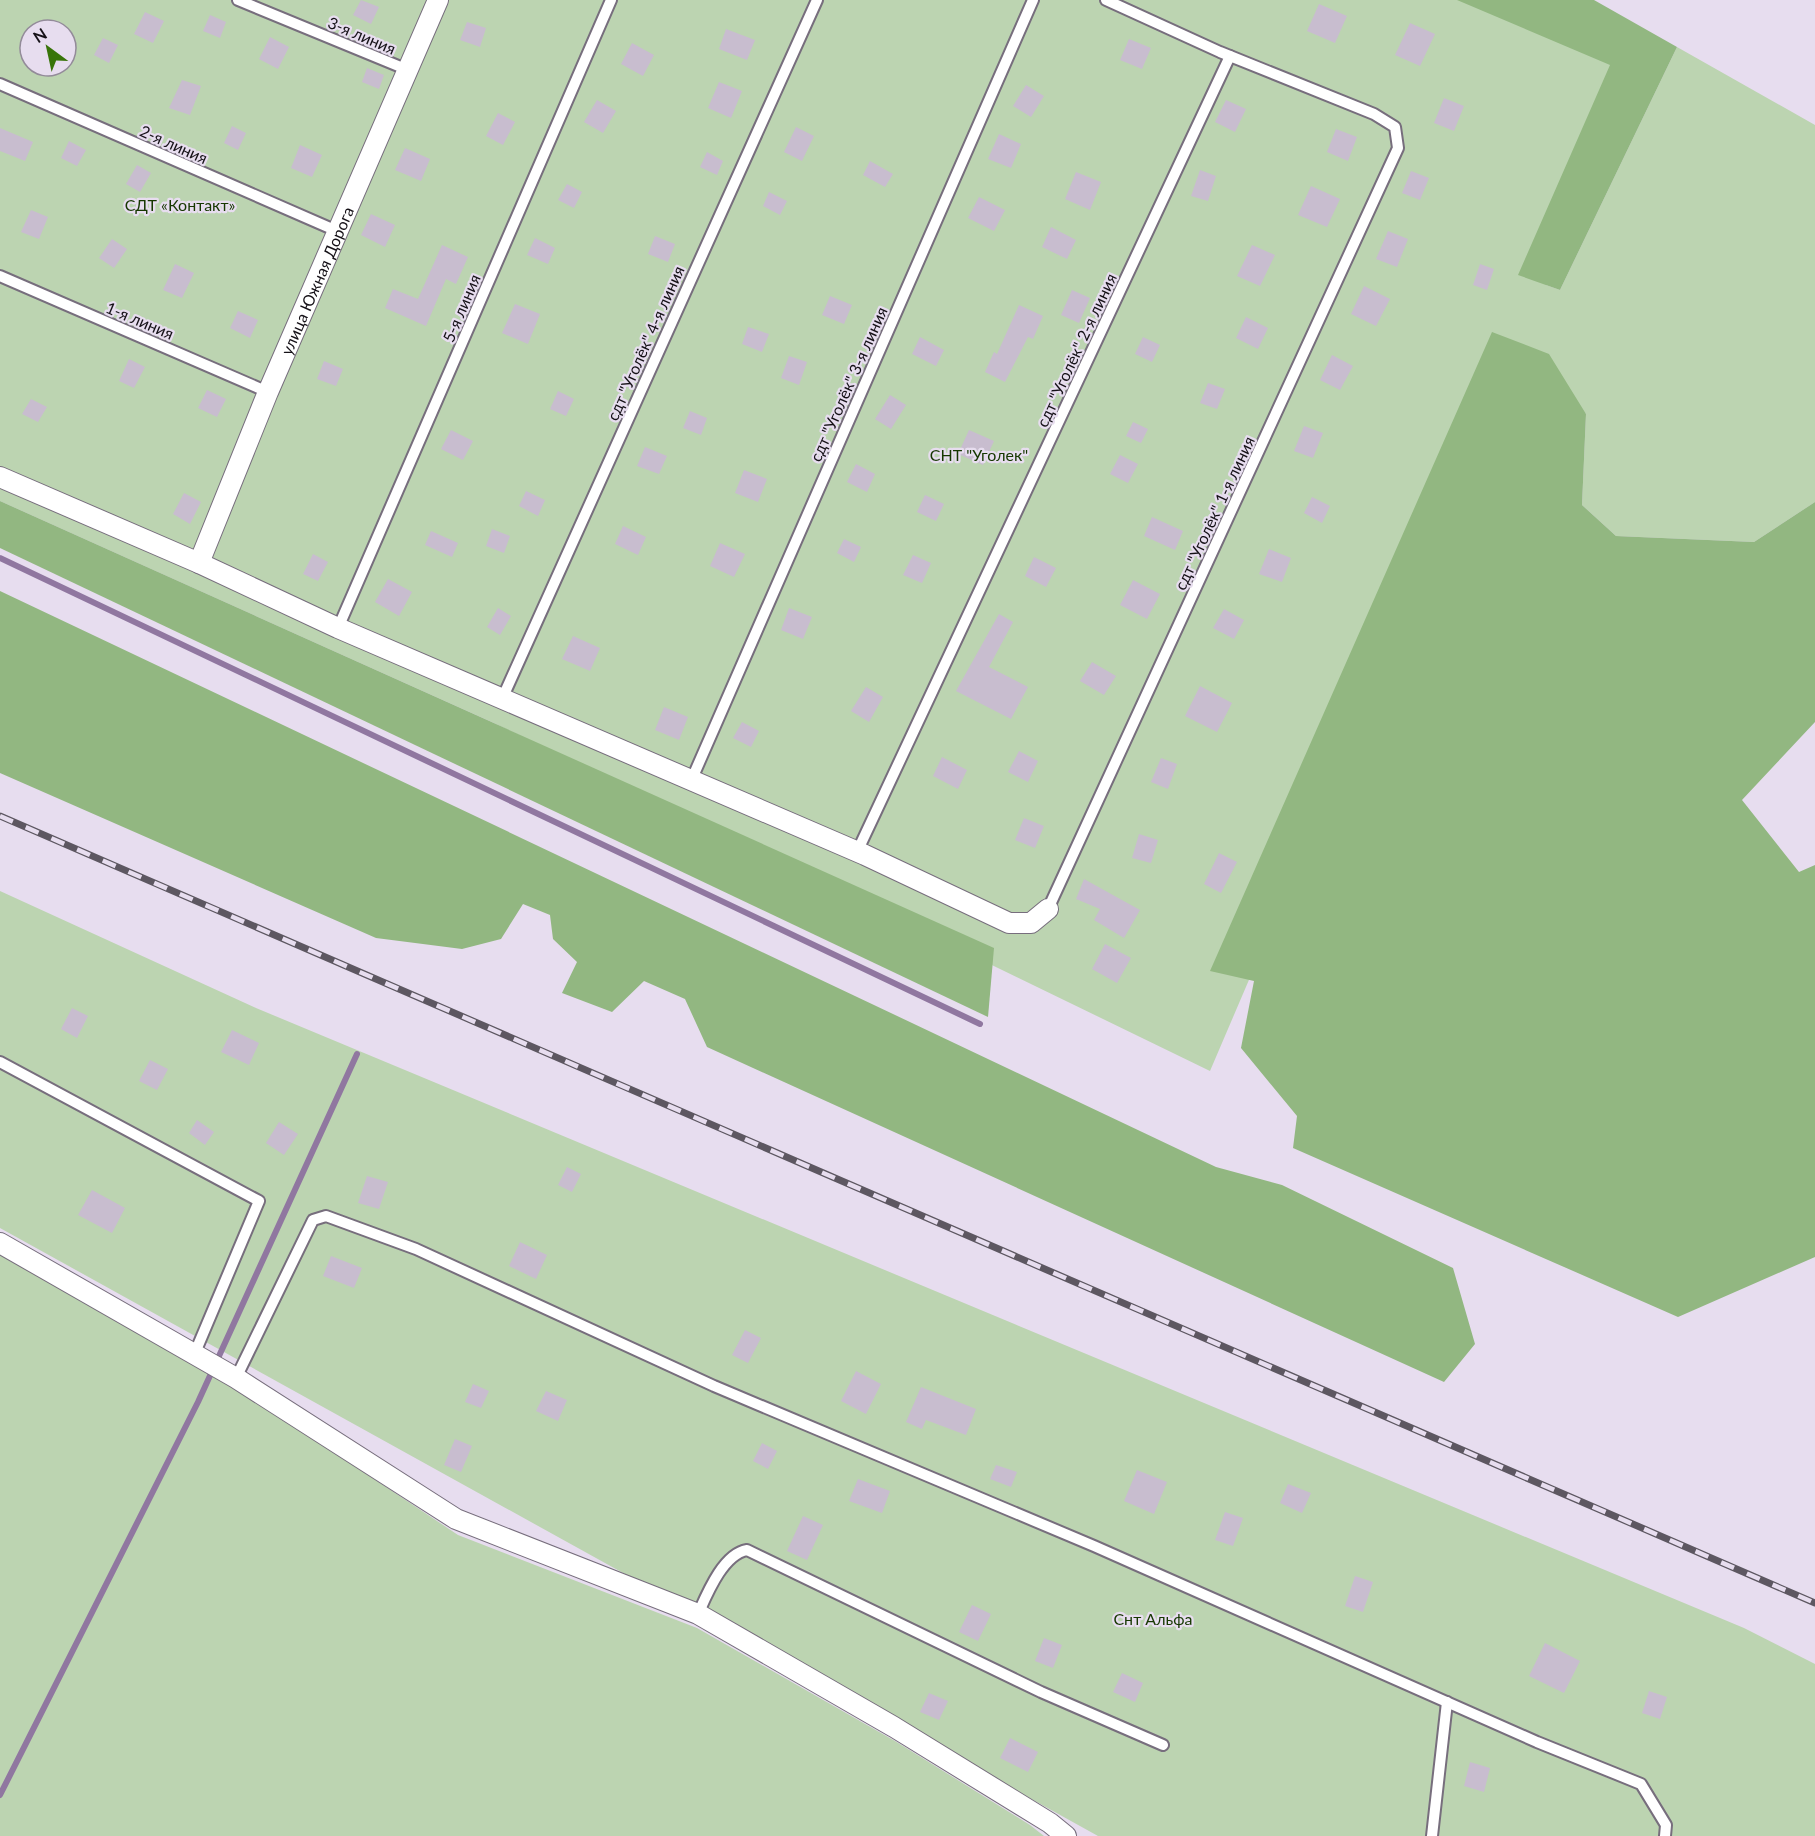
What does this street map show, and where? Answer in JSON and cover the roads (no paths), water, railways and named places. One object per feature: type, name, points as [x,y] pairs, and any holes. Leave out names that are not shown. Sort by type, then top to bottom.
[{"type":"street","name":"улица Южная Дорога","points":[[199,563],[268,392],[438,0]]},
{"type":"street","points":[[0,477],[199,563],[338,628],[857,852],[1010,923],[1031,923],[1048,909]]},
{"type":"street","points":[[0,1243],[236,1378],[456,1519],[698,1614],[894,1727],[1066,1836]]},
{"type":"lane","name":"3-я линия","points":[[238,0],[408,70]]},
{"type":"lane","name":"5-я линия","points":[[338,628],[611,0]]},
{"type":"lane","name":"сдт \"Уголёк\" 4-я линия","points":[[502,699],[817,0]]},
{"type":"lane","name":"сдт \"Уголёк\" 3-я линия","points":[[691,781],[1033,0]]},
{"type":"lane","points":[[1106,0],[1230,56]]},
{"type":"lane","name":"сдт \"Уголёк\" 1-я линия","points":[[1048,909],[1398,148],[1395,127],[1374,114],[1230,56]]},
{"type":"lane","name":"сдт \"Уголёк\" 2-я линия","points":[[857,852],[1230,56]]},
{"type":"lane","name":"2-я линия","points":[[0,84],[337,231]]},
{"type":"lane","name":"1-я линия","points":[[0,276],[268,392]]},
{"type":"lane","points":[[0,1062],[259,1201],[194,1355]]},
{"type":"lane","points":[[236,1378],[314,1220],[326,1216],[416,1249],[714,1386],[1094,1546],[1447,1702],[1641,1784],[1666,1825],[1665,1836]]},
{"type":"lane","points":[[698,1614],[726,1564],[735,1555],[747,1550],[1041,1692],[1163,1745]]},
{"type":"lane","points":[[1432,1836],[1447,1702]]},
{"type":"waterway","points":[[0,558],[980,1024]]},
{"type":"waterway","points":[[0,1795],[198,1402],[357,1054]]},
{"type":"railway","points":[[0,816],[1815,1603]]},
{"type":"park label","name":"СДТ «Контакт»","points":[[180,204]]},
{"type":"park label","name":"СНТ \"Уголек\"","points":[[979,454]]},
{"type":"park label","name":"Снт Альфа","points":[[1153,1618]]}]
